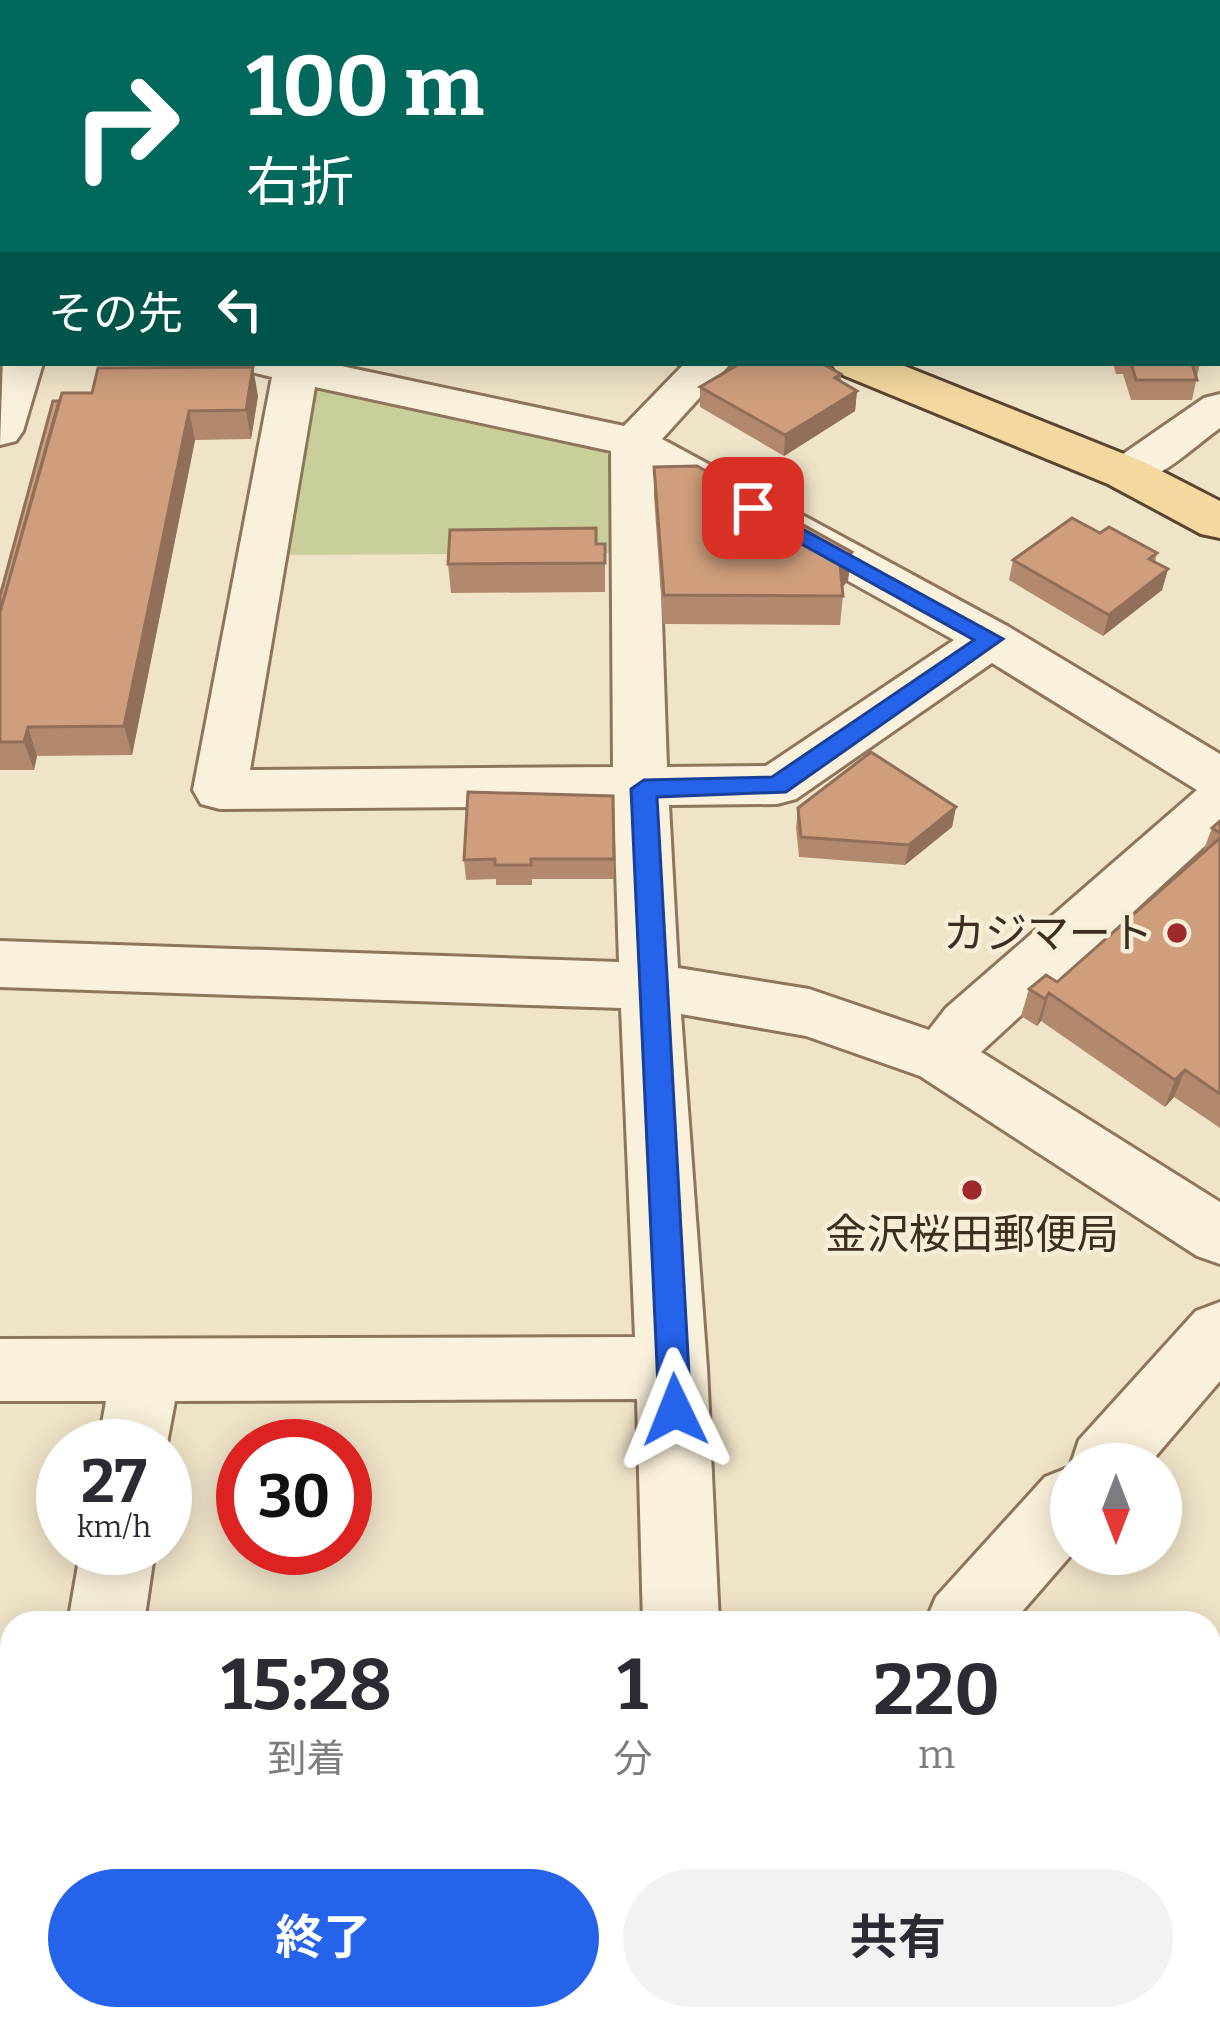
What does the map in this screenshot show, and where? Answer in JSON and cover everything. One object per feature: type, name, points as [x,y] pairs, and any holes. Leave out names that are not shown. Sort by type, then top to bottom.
[{"type":"main road","points":[[864,366],[1144,461],[1220,477]]},
{"type":"main road","points":[[967,366],[1144,461],[1220,523]]},
{"type":"street","points":[[0,431],[20,366]]},
{"type":"street","points":[[281,366],[220,790],[777,785],[991,639]]},
{"type":"street","points":[[286,366],[634,442],[991,639],[1220,779]]},
{"type":"street","points":[[681,1611],[673,1367],[651,986],[634,442],[707,366]]},
{"type":"street","points":[[1144,461],[1220,407]]},
{"type":"street","points":[[942,1060],[967,1025],[1220,801]]},
{"type":"street","points":[[0,964],[651,986],[809,1012],[942,1060],[1220,1236]]},
{"type":"street","points":[[1123,1443],[1220,1333]]},
{"type":"street","points":[[0,1370],[673,1367]]},
{"type":"street","points":[[138,1419],[146,1368]]},
{"type":"street","points":[[974,1611],[1050,1525]]},
{"type":"street","points":[[108,1611],[114,1575]]},
{"type":"green space","points":[[330,387],[598,446],[609,456],[613,553],[285,555],[311,394]]},
{"type":"building","points":[[736,366],[826,366],[841,374],[835,378],[857,391],[785,435],[700,387]]},
{"type":"building","points":[[1132,366],[1193,366],[1197,380],[1136,380]]},
{"type":"building","points":[[253,367],[246,410],[189,411],[124,726],[28,727],[24,742],[0,742],[0,612],[62,393],[92,393],[98,368]]},
{"type":"building","points":[[53,401],[59,401],[0,612],[0,596]]},
{"type":"building","points":[[697,466],[852,552],[840,564],[843,596],[664,595],[654,467]]},
{"type":"building","points":[[1072,518],[1100,533],[1109,527],[1157,553],[1149,559],[1168,569],[1109,615],[1013,560]]},
{"type":"building","points":[[596,528],[596,544],[605,544],[605,563],[448,564],[450,530]]},
{"type":"building","points":[[871,752],[956,807],[909,845],[801,837],[798,808]]},
{"type":"building","points":[[468,792],[613,796],[614,859],[531,859],[531,865],[464,860]]},
{"type":"building","name":"カジマート","points":[[1220,838],[1220,1094],[1185,1070],[1175,1080],[1049,993],[1045,999],[1029,989],[1046,975],[1057,982]]},
{"type":"place","name":"カジマート","points":[[1177,933]]},
{"type":"place","name":"金沢桜田郵便局","points":[[972,1190]]},
{"type":"route","points":[[675,1410],[644,789],[777,785],[991,639],[753,508]]}]
